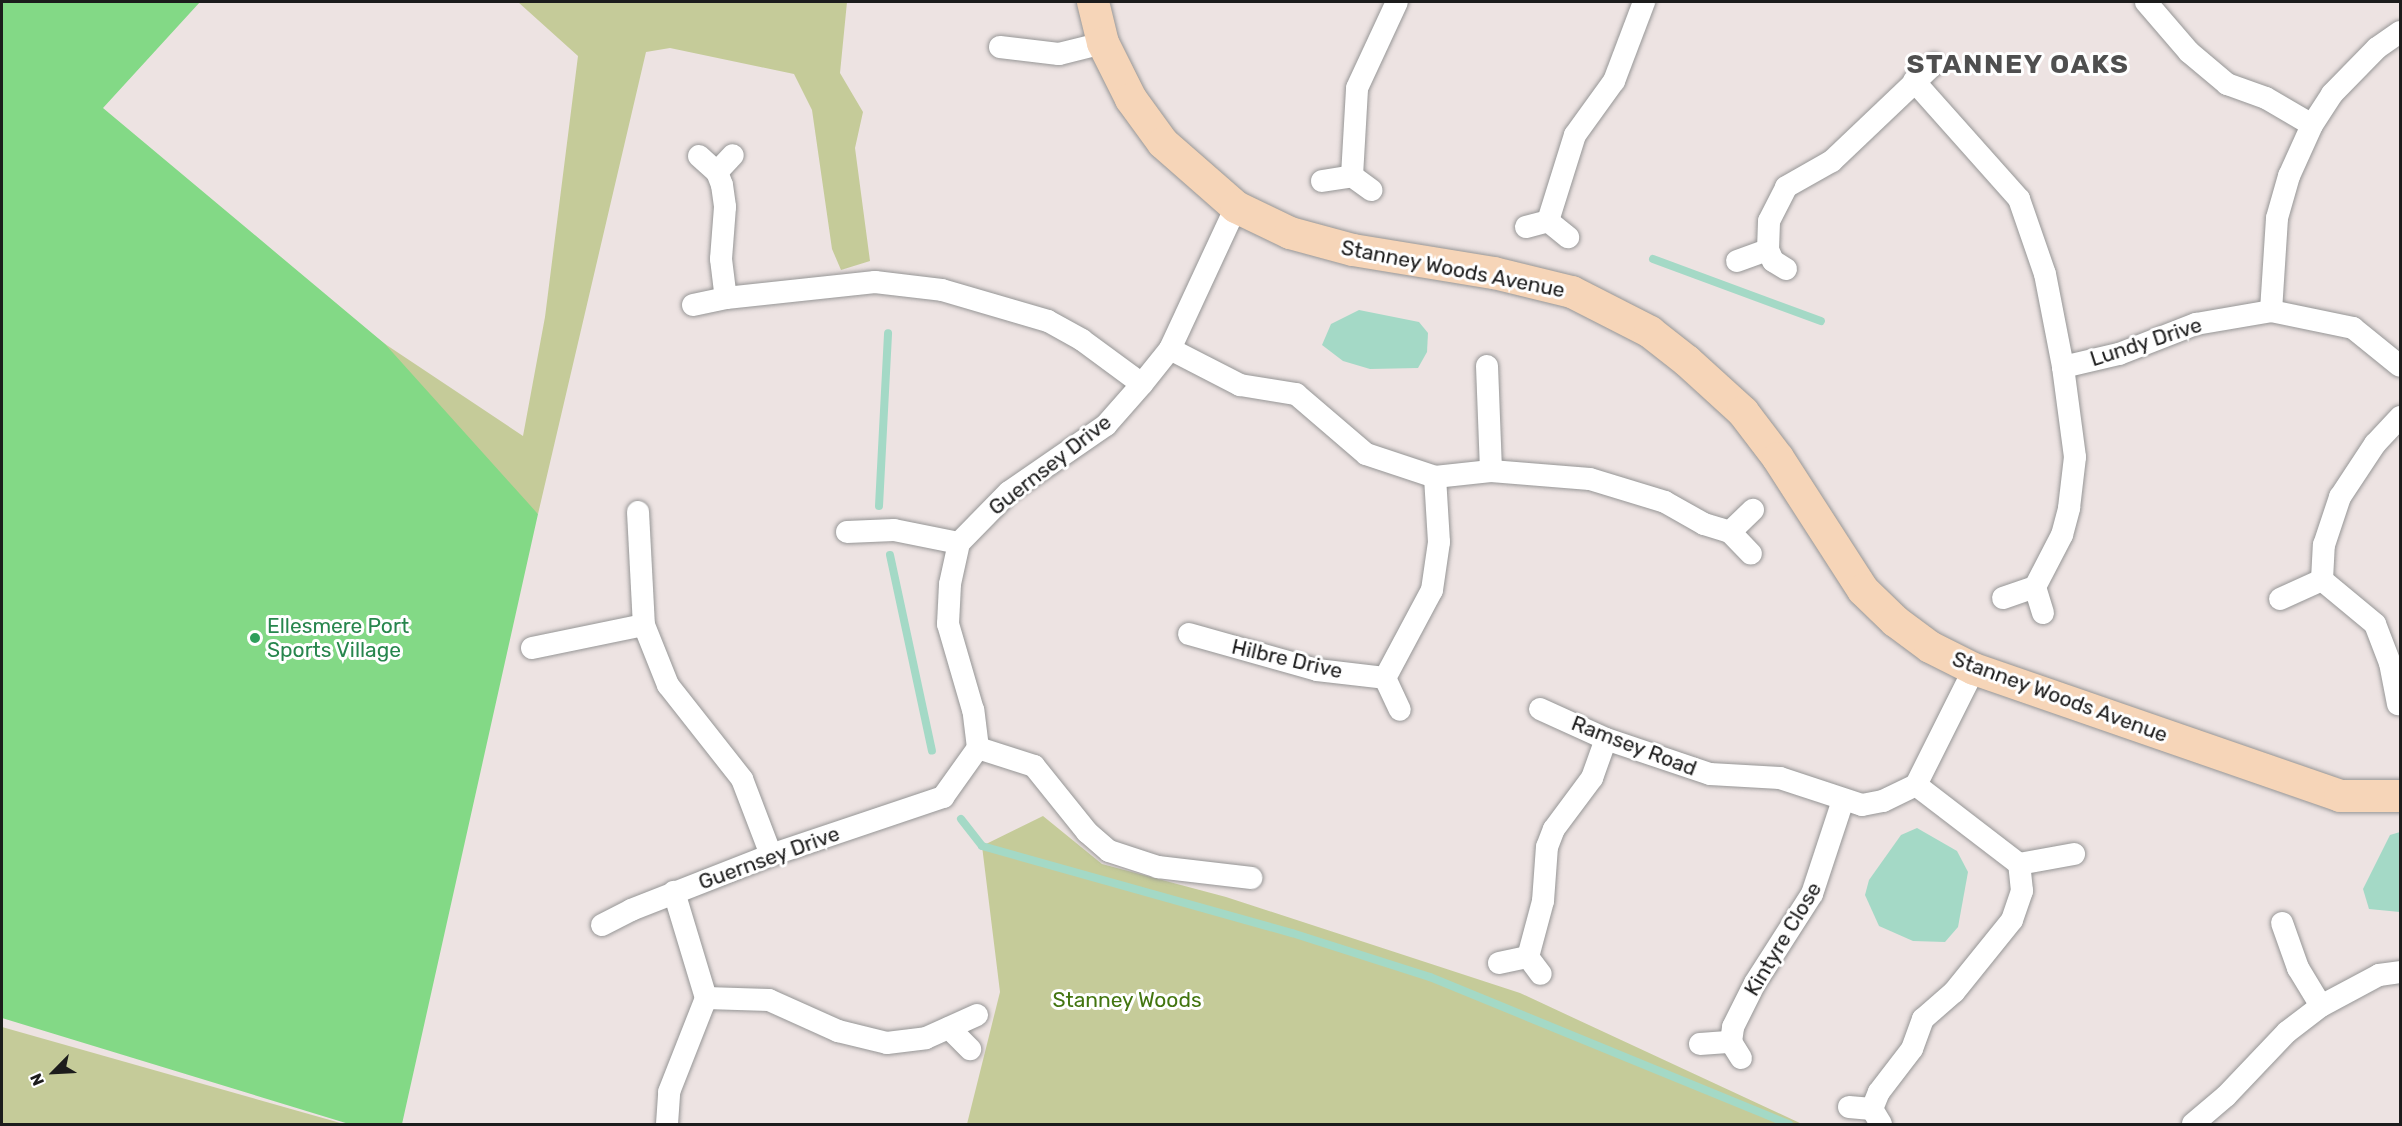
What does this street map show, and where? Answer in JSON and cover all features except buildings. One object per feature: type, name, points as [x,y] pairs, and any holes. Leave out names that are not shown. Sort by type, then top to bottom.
[{"type":"street","name":"Stanney Woods Avenue","points":[[1093,2],[1103,43],[1131,99],[1163,143],[1236,207],[1290,233],[1353,250],[1494,273],[1572,292],[1650,332],[1743,412],[1778,458],[1863,590],[1895,621],[1930,647],[1974,669],[2340,796],[2400,796]]},
{"type":"street","points":[[1352,176],[1357,88],[1397,2]]},
{"type":"street","points":[[1548,220],[1575,135],[1614,81],[1644,2]]},
{"type":"street","points":[[2146,2],[2189,52],[2227,84],[2266,98],[2312,125]]},
{"type":"street","points":[[2271,311],[2277,218],[2289,176],[2312,125],[2332,94],[2377,48],[2400,32]]},
{"type":"street","points":[[1000,47],[1059,54],[1103,43]]},
{"type":"street","points":[[1786,269],[1773,261],[1768,250],[1769,221],[1786,187],[1832,161],[1934,64]]},
{"type":"street","name":"Lundy Drive","points":[[1914,81],[2019,199],[2045,274],[2063,367],[2119,354],[2196,324],[2271,311],[2353,328],[2400,366]]},
{"type":"street","points":[[717,172],[733,155]]},
{"type":"street","points":[[699,156],[717,172],[725,207],[721,259],[726,298]]},
{"type":"street","points":[[1322,181],[1352,176],[1371,190]]},
{"type":"street","name":"Guernsey Drive","points":[[959,543],[1009,492],[1106,425],[1142,384],[1170,349],[1236,207]]},
{"type":"street","points":[[1526,227],[1548,220]]},
{"type":"street","points":[[1548,220],[1568,237]]},
{"type":"street","points":[[1737,261],[1768,250]]},
{"type":"street","points":[[693,305],[726,298],[875,282],[942,290],[1047,321],[1082,340],[1142,384]]},
{"type":"street","points":[[1170,349],[1240,385],[1296,394],[1366,454],[1435,477],[1491,471],[1590,479],[1665,502],[1704,524],[1730,532],[1751,554]]},
{"type":"street","points":[[1486,366],[1491,471]]},
{"type":"street","points":[[2003,598],[2035,587],[2062,535],[2069,508],[2075,457],[2063,367]]},
{"type":"street","points":[[2322,580],[2324,545],[2340,497],[2374,444],[2400,417]]},
{"type":"street","points":[[1400,710],[1385,678],[1432,590],[1439,542],[1435,477]]},
{"type":"street","points":[[1730,532],[1753,510]]},
{"type":"street","points":[[638,512],[644,626],[668,685],[742,779],[771,855]]},
{"type":"street","points":[[847,532],[894,530],[959,543],[950,584],[948,624],[973,711],[978,748],[1034,766],[1087,832],[1109,851],[1158,867],[1251,878]]},
{"type":"street","points":[[2280,599],[2322,580]]},
{"type":"street","points":[[2322,580],[2374,624],[2390,663],[2398,704]]},
{"type":"street","points":[[2035,587],[2043,613]]},
{"type":"street","points":[[532,648],[644,626]]},
{"type":"street","name":"Hilbre Drive","points":[[1189,634],[1317,670],[1385,678]]},
{"type":"street","points":[[1849,1107],[1877,1117],[1879,1092],[1912,1049],[1923,1020],[1954,992],[2012,921],[2022,891],[2019,864],[1916,784],[1974,669]]},
{"type":"street","name":"Ramsey Road","points":[[1540,709],[1606,738],[1710,774],[1780,778],[1843,800],[1862,804],[1883,801],[1916,784]]},
{"type":"street","points":[[1498,963],[1534,966],[1543,901],[1547,847],[1554,829],[1592,778],[1606,738]]},
{"type":"street","name":"Guernsey Drive","points":[[602,925],[674,892],[771,855],[943,797],[978,748]]},
{"type":"street","name":"Kintyre Close","points":[[1700,1044],[1736,1050],[1733,1027],[1746,999],[1812,894],[1843,800]]},
{"type":"street","points":[[2019,864],[2074,854]]},
{"type":"street","points":[[667,1125],[669,1092],[706,998],[674,892]]},
{"type":"street","points":[[2282,923],[2298,968],[2321,1006]]},
{"type":"street","points":[[2193,1125],[2226,1096],[2287,1032],[2321,1006],[2379,975],[2400,972]]},
{"type":"street","points":[[706,998],[769,1000],[838,1031],[887,1043],[917,1041],[977,1015]]},
{"type":"street","points":[[949,1028],[970,1049]]},
{"type":"green space","name":"Ellesmere Port Sports Village","points":[[2,2],[200,2],[103,108],[385,344],[538,514],[402,1124],[349,1124],[2,1018]]},
{"type":"green space","points":[[518,2],[847,2],[840,73],[863,112],[855,148],[870,261],[841,270],[832,249],[812,110],[794,74],[670,48],[646,52],[538,514],[113,134],[385,344],[523,436],[545,317],[578,56]]},
{"type":"green space","name":"Stanney Woods","points":[[1043,816],[1102,864],[1226,897],[1520,993],[1802,1124],[967,1124],[1000,992],[982,846]]},
{"type":"green space","points":[[2,1027],[344,1124],[2,1124]]},
{"type":"shaded area","points":[[1359,310],[1419,322],[1428,333],[1427,352],[1418,368],[1370,369],[1343,361],[1322,345],[1331,324]]},
{"type":"shaded area","points":[[1917,828],[1957,851],[1968,872],[1958,927],[1945,942],[1913,941],[1879,926],[1865,895],[1869,880],[1901,835]]},
{"type":"shaded area","points":[[2400,832],[2400,912],[2369,909],[2363,889],[2390,835]]},
{"type":"waterway","points":[[1653,259],[1821,321]]},
{"type":"waterway","points":[[879,506],[888,333]]},
{"type":"waterway","points":[[890,555],[932,751]]},
{"type":"waterway","points":[[961,819],[982,846],[1292,933],[1430,977],[1789,1124]]},
{"type":"place","name":"Ellesmere Port Sports Village","points":[[255,638]]},
{"type":"district","name":"STANNEY OAKS","points":[[2018,65]]}]
